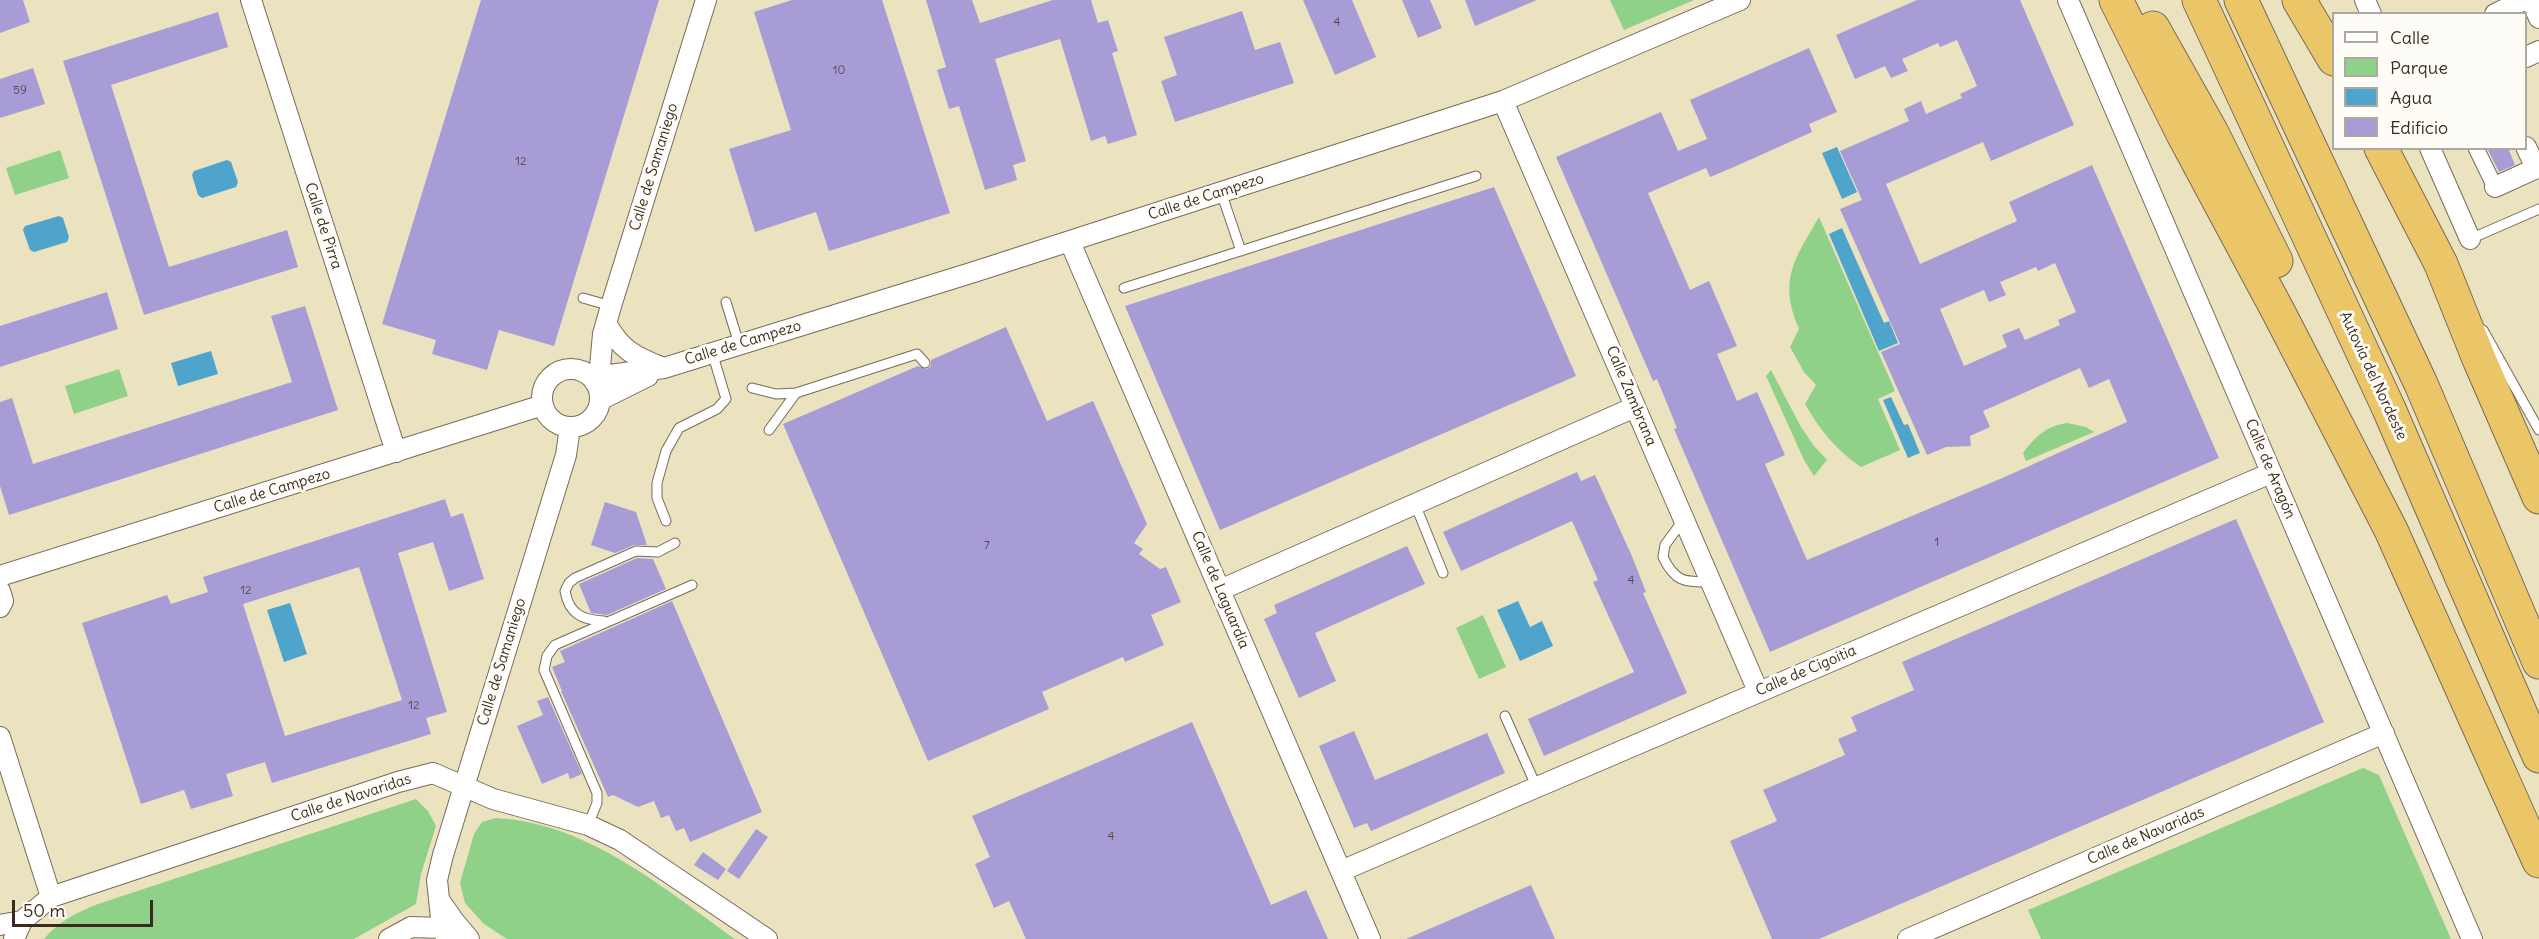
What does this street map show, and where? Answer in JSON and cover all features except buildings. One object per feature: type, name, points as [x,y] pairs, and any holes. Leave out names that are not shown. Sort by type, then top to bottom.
[{"type":"highway","points":[[2116,0],[2183,134],[2280,313],[2391,530],[2539,861]]},
{"type":"highway","points":[[2138,0],[2211,131],[2298,305],[2462,663],[2539,839]]},
{"type":"highway","points":[[2241,0],[2421,384],[2539,662]]},
{"type":"highway","points":[[2299,0],[2332,56]]},
{"type":"highway","name":"Autovía del Nordeste","points":[[2201,9],[2389,409],[2539,756]]},
{"type":"highway","points":[[2382,150],[2441,264],[2479,359],[2539,497]]},
{"type":"street","name":"Calle de Samaniego","points":[[592,384],[600,367],[607,321],[706,0]]},
{"type":"street","name":"Calle de Campezo","points":[[592,384],[664,368],[1070,242],[1503,101],[1740,0]]},
{"type":"street","name":"Calle de Aragón","points":[[2068,0],[2472,939]]},
{"type":"street","points":[[2499,12],[2524,0]]},
{"type":"street","points":[[2531,0],[2539,18]]},
{"type":"street","name":"Calle de Pirra","points":[[256,4],[396,452]]},
{"type":"street","name":"Calle Zambrana","points":[[1503,101],[1758,692]]},
{"type":"street","points":[[2477,150],[2495,187],[2537,167],[2527,149]]},
{"type":"street","points":[[2431,150],[2470,238]]},
{"type":"street","name":"Calle de Laguardia","points":[[1070,242],[1370,939]]},
{"type":"street","points":[[607,321],[614,336],[632,356],[664,368]]},
{"type":"street","points":[[570,369],[592,384],[592,418],[583,425],[570,427],[560,425],[551,419],[543,405],[542,395],[548,380],[557,373],[570,369]]},
{"type":"street","name":"Calle de Campezo","points":[[0,576],[543,405]]},
{"type":"street","points":[[1220,590],[1635,407]]},
{"type":"street","name":"Calle de Samaniego","points":[[444,934],[437,880],[463,786],[562,466],[570,427]]},
{"type":"street","name":"Calle de Cigoitia","points":[[1341,871],[2271,473]]},
{"type":"street","points":[[0,591],[3,602],[0,607]]},
{"type":"street","name":"Calle de Navaridas","points":[[1908,939],[2384,733]]},
{"type":"street","points":[[0,737],[51,897]]},
{"type":"street","name":"Calle de Navaridas","points":[[0,925],[18,930],[51,897],[398,782],[433,774],[493,799],[588,825],[629,846],[767,939]]},
{"type":"street","points":[[438,897],[453,921],[469,939]]},
{"type":"street","points":[[389,939],[411,927],[444,934]]},
{"type":"lane","points":[[1124,288],[1476,176]]},
{"type":"lane","points":[[1221,192],[1241,251]]},
{"type":"lane","points":[[2470,238],[2539,209]]},
{"type":"lane","points":[[2441,264],[2471,312]]},
{"type":"lane","points":[[583,298],[607,321]]},
{"type":"lane","points":[[726,302],[740,344]]},
{"type":"lane","points":[[2477,321],[2496,350],[2539,430]]},
{"type":"lane","points":[[666,521],[657,498],[657,483],[666,451],[679,428],[717,409],[726,399],[712,352]]},
{"type":"lane","points":[[752,388],[776,394],[796,393],[917,354],[925,363]]},
{"type":"lane","points":[[769,430],[796,393]]},
{"type":"lane","points":[[1415,504],[1443,573]]},
{"type":"lane","points":[[1684,519],[1665,545],[1663,556],[1676,577],[1688,582],[1711,582]]},
{"type":"lane","points":[[606,621],[590,620],[578,616],[572,610],[565,591],[568,583],[636,551],[658,552],[675,543]]},
{"type":"lane","points":[[588,825],[597,803],[597,793],[544,670],[547,656],[555,645],[692,585]]},
{"type":"lane","points":[[1505,716],[1537,788]]},
{"type":"green space","points":[[1610,0],[1694,0],[1624,30]]},
{"type":"green space","points":[[60,150],[69,178],[15,195],[6,168]]},
{"type":"green space","points":[[1819,217],[1895,391],[1878,399],[1900,450],[1861,467],[1829,439],[1805,404],[1816,385],[1804,372],[1790,347],[1799,329],[1790,297],[1792,271],[1802,246]]},
{"type":"green space","points":[[119,369],[128,396],[74,414],[65,386]]},
{"type":"green space","points":[[1771,370],[1801,427],[1827,460],[1814,476],[1804,460],[1766,376]]},
{"type":"green space","points":[[2067,423],[2086,427],[2094,432],[2026,461],[2023,453],[2037,437],[2053,427]]},
{"type":"green space","points":[[1483,615],[1506,667],[1479,679],[1456,628]]},
{"type":"green space","points":[[2363,768],[2379,775],[2451,939],[2041,939],[2028,910]]},
{"type":"green space","points":[[416,799],[428,811],[436,826],[421,874],[416,904],[354,939],[44,939],[68,918],[98,904]]},
{"type":"green space","points":[[496,818],[530,823],[562,832],[593,845],[652,880],[735,939],[507,939],[484,924],[465,903],[460,883],[474,834],[482,822]]},
{"type":"water","points":[[1837,147],[1857,192],[1842,199],[1822,153]]},
{"type":"water","points":[[227,160],[231,162],[238,182],[236,187],[202,198],[198,195],[192,175],[194,171]]},
{"type":"water","points":[[59,216],[63,218],[69,237],[67,242],[34,252],[30,250],[23,230],[25,226]]},
{"type":"water","points":[[1842,228],[1884,323],[1889,321],[1898,343],[1879,351],[1829,234]]},
{"type":"water","points":[[211,351],[218,374],[178,386],[171,363]]},
{"type":"water","points":[[1891,397],[1904,425],[1908,424],[1920,453],[1908,458],[1883,400]]},
{"type":"water","points":[[1518,601],[1530,627],[1542,621],[1553,646],[1520,661],[1497,610]]},
{"type":"water","points":[[290,603],[307,654],[284,662],[267,610]]}]
